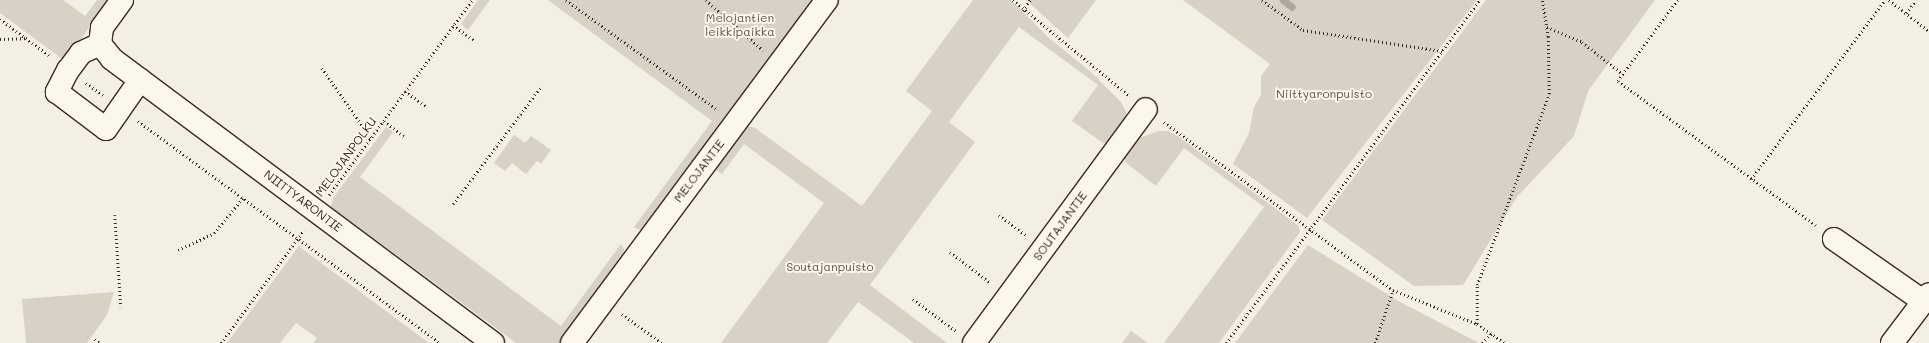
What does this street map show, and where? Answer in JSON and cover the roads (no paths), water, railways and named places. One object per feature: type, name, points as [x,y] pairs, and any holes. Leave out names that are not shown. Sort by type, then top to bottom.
[{"type":"street","points":[[122,0],[102,28],[106,51],[81,53],[68,70],[57,92],[106,129],[140,80]]},
{"type":"street","name":"MELOJANTIE","points":[[572,343],[827,0]]},
{"type":"street","name":"NIITTYARONTIE","points":[[106,51],[140,80],[493,343]]},
{"type":"street","name":"SOUTAJANTIE","points":[[968,339],[1146,109]]},
{"type":"street","points":[[1834,239],[1926,298],[1892,343]]},
{"type":"waterway","points":[[1283,0],[1292,7]]},
{"type":"park label","name":"Melojantien leikkipaikka","points":[[740,25]]},
{"type":"park label","name":"Niittyaronpuisto","points":[[1324,94]]},
{"type":"park label","name":"Soutajanpuisto","points":[[830,267]]}]
